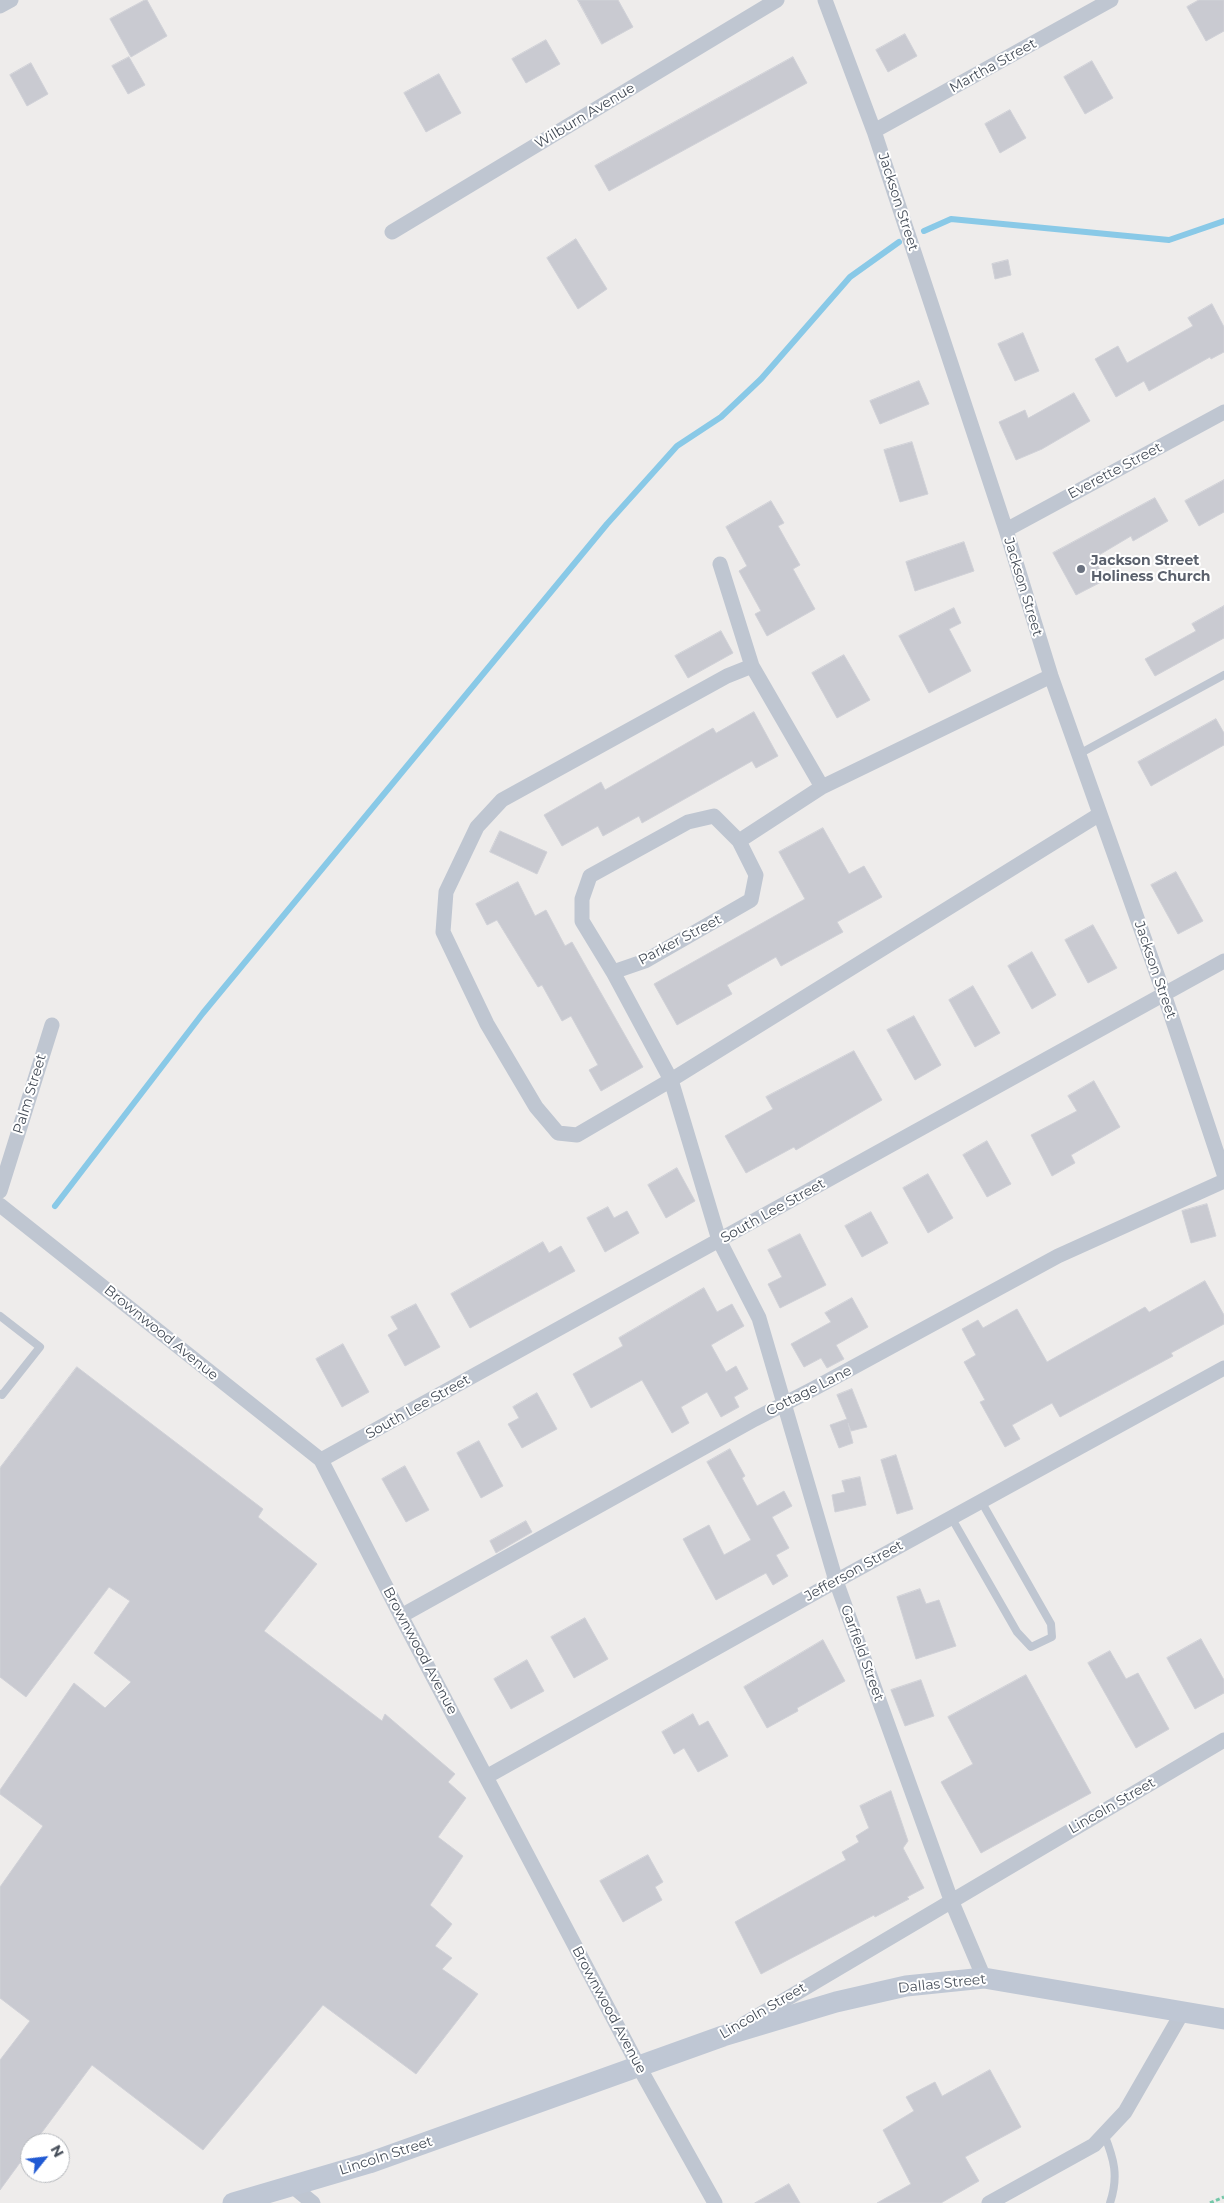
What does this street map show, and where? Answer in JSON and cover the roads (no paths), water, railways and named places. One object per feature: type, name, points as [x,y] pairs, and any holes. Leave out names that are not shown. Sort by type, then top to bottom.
[{"type":"street","points":[[0,6],[11,0]]},
{"type":"street","name":"Wilburn Avenue","points":[[392,232],[777,0]]},
{"type":"street","name":"Jackson Street","points":[[825,0],[874,131],[1006,530],[1051,676],[1164,994],[1224,1174]]},
{"type":"street","name":"Martha Street","points":[[874,131],[1111,0]]},
{"type":"street","name":"Everette Street","points":[[1006,530],[1224,412]]},
{"type":"street","points":[[720,564],[752,666],[822,787]]},
{"type":"street","points":[[752,666],[727,676],[502,800],[477,827],[446,892],[443,932],[487,1024],[536,1107],[558,1133],[577,1135],[671,1080],[1100,814]]},
{"type":"street","points":[[739,841],[822,787],[1051,676]]},
{"type":"street","name":"Parker Street","points":[[714,816],[739,841],[756,875],[751,900],[645,961],[613,972],[582,921],[582,899],[590,876],[688,822],[714,816]]},
{"type":"street","name":"South Lee Street","points":[[321,1460],[1224,961]]},
{"type":"street","name":"Garfield Street","points":[[613,972],[671,1080],[719,1240],[760,1318],[836,1581],[951,1900],[984,1978]]},
{"type":"street","name":"Palm Street","points":[[0,1191],[52,1025]]},
{"type":"street","name":"Cottage Lane","points":[[401,1616],[784,1403],[816,1388],[1058,1256],[1224,1181]]},
{"type":"street","name":"Brownwood Avenue","points":[[0,1205],[321,1460],[401,1616],[639,2067],[715,2203]]},
{"type":"street","name":"Jefferson Street","points":[[486,1777],[951,1517],[1224,1368]]},
{"type":"street","name":"Lincoln Street","points":[[233,2203],[369,2163],[723,2036],[1224,1740]]},
{"type":"street","name":"Dallas Street","points":[[723,2036],[836,2002],[906,1986],[984,1978],[1224,2020]]},
{"type":"street","points":[[989,2203],[1094,2145],[1125,2112],[1182,2013]]},
{"type":"street","points":[[291,2185],[314,2203]]},
{"type":"lane","points":[[1079,754],[1224,675]]},
{"type":"lane","points":[[0,1316],[40,1347],[2,1395],[0,1394]]},
{"type":"lane","points":[[951,1517],[1016,1632],[1031,1647],[1042,1643],[1052,1637],[1052,1624],[981,1501]]},
{"type":"lane","points":[[1104,2134],[1115,2161],[1113,2194],[1110,2203]]},
{"type":"waterway","points":[[924,231],[951,219],[1169,240],[1224,221]]},
{"type":"waterway","points":[[55,1206],[203,1013],[607,524],[677,446],[721,417],[761,379],[850,277],[899,242]]},
{"type":"place","name":"Jackson Street Holiness Church","points":[[1081,569]]}]
